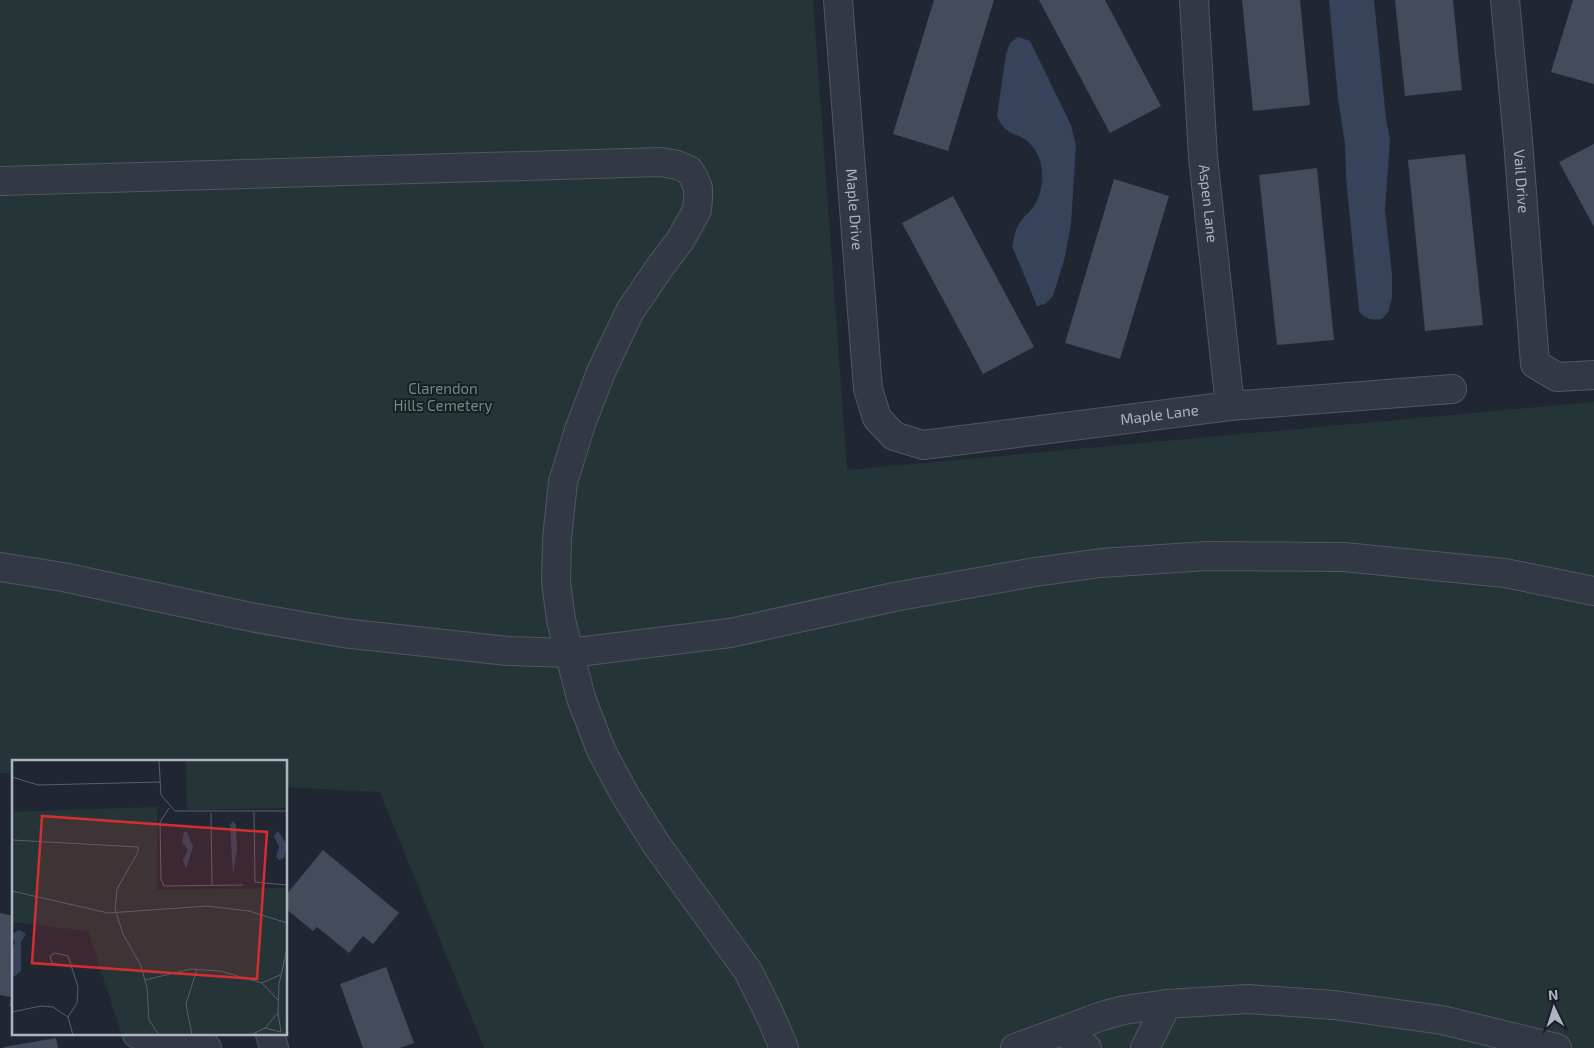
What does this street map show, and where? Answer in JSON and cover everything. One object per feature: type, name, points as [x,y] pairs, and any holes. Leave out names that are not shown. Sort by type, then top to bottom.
[{"type":"street","name":"Maple Drive","points":[[838,0],[868,389],[877,418]]},
{"type":"street","name":"Aspen Lane","points":[[1194,0],[1203,157],[1230,406]]},
{"type":"street","name":"Vail Drive","points":[[1505,0],[1535,364],[1557,377],[1594,375]]},
{"type":"street","points":[[0,181],[661,162],[677,165],[689,170],[698,188],[697,210],[681,239],[630,311],[597,382],[580,428],[563,482],[557,539],[556,582],[561,620],[581,698],[601,750],[624,795],[656,844],[748,971],[770,1014],[784,1048]]},
{"type":"street","name":"Maple Lane","points":[[877,418],[894,436],[923,445],[1230,406],[1452,390]]},
{"type":"street","points":[[0,567],[64,577],[256,618],[343,633],[508,651],[570,653],[730,633],[894,597],[1035,572],[1101,563],[1207,556],[1344,557],[1505,573],[1594,591]]},
{"type":"street","points":[[1015,1048],[1117,1012],[1166,1004],[1248,999],[1334,1005],[1442,1020],[1557,1048]]},
{"type":"street","points":[[1145,1048],[1166,1004]]},
{"type":"street","points":[[1062,1031],[1087,1048]]},
{"type":"street","points":[[142,1036],[164,1046],[207,1048]]},
{"type":"green space","name":"Clarendon Hills Cemetery","points":[[0,0],[813,0],[847,470],[1594,402],[1594,1048],[484,1048],[380,792],[288,787],[288,760],[12,760],[12,773],[0,773]]},
{"type":"water","points":[[1329,0],[1374,0],[1386,119],[1390,139],[1385,210],[1392,274],[1392,298],[1388,312],[1382,319],[1369,319],[1359,311],[1346,177],[1345,144],[1338,99]]},
{"type":"water","points":[[1018,37],[1030,41],[1071,125],[1076,146],[1071,224],[1065,257],[1053,296],[1045,304],[1037,306],[1012,246],[1018,226],[1038,199],[1042,183],[1041,167],[1036,151],[1031,145],[1022,137],[1005,128],[997,116],[1006,54],[1010,43]]},
{"type":"building","points":[[934,0],[994,0],[948,151],[893,134]]},
{"type":"building","points":[[1039,0],[1105,0],[1161,106],[1110,133]]},
{"type":"building","points":[[1242,0],[1300,0],[1310,105],[1253,111]]},
{"type":"building","points":[[1395,0],[1453,0],[1462,90],[1405,96]]},
{"type":"building","points":[[1573,0],[1594,0],[1594,84],[1551,72]]},
{"type":"building","points":[[1594,144],[1594,227],[1559,162]]},
{"type":"building","points":[[1465,154],[1483,325],[1425,331],[1408,160]]},
{"type":"building","points":[[1317,168],[1334,340],[1277,345],[1259,175]]},
{"type":"building","points":[[1114,179],[1169,196],[1120,359],[1065,343]]},
{"type":"building","points":[[953,196],[1034,347],[983,374],[902,223]]},
{"type":"building","points":[[323,850],[399,913],[373,944],[363,936],[349,953],[317,927],[313,931],[288,911],[288,893]]},
{"type":"building","points":[[0,913],[12,916],[12,1007],[9,1006],[11,997],[0,995]]},
{"type":"building","points":[[386,967],[414,1043],[400,1048],[363,1048],[340,984]]},
{"type":"building","points":[[56,1038],[58,1048],[4,1048],[4,1047]]}]
